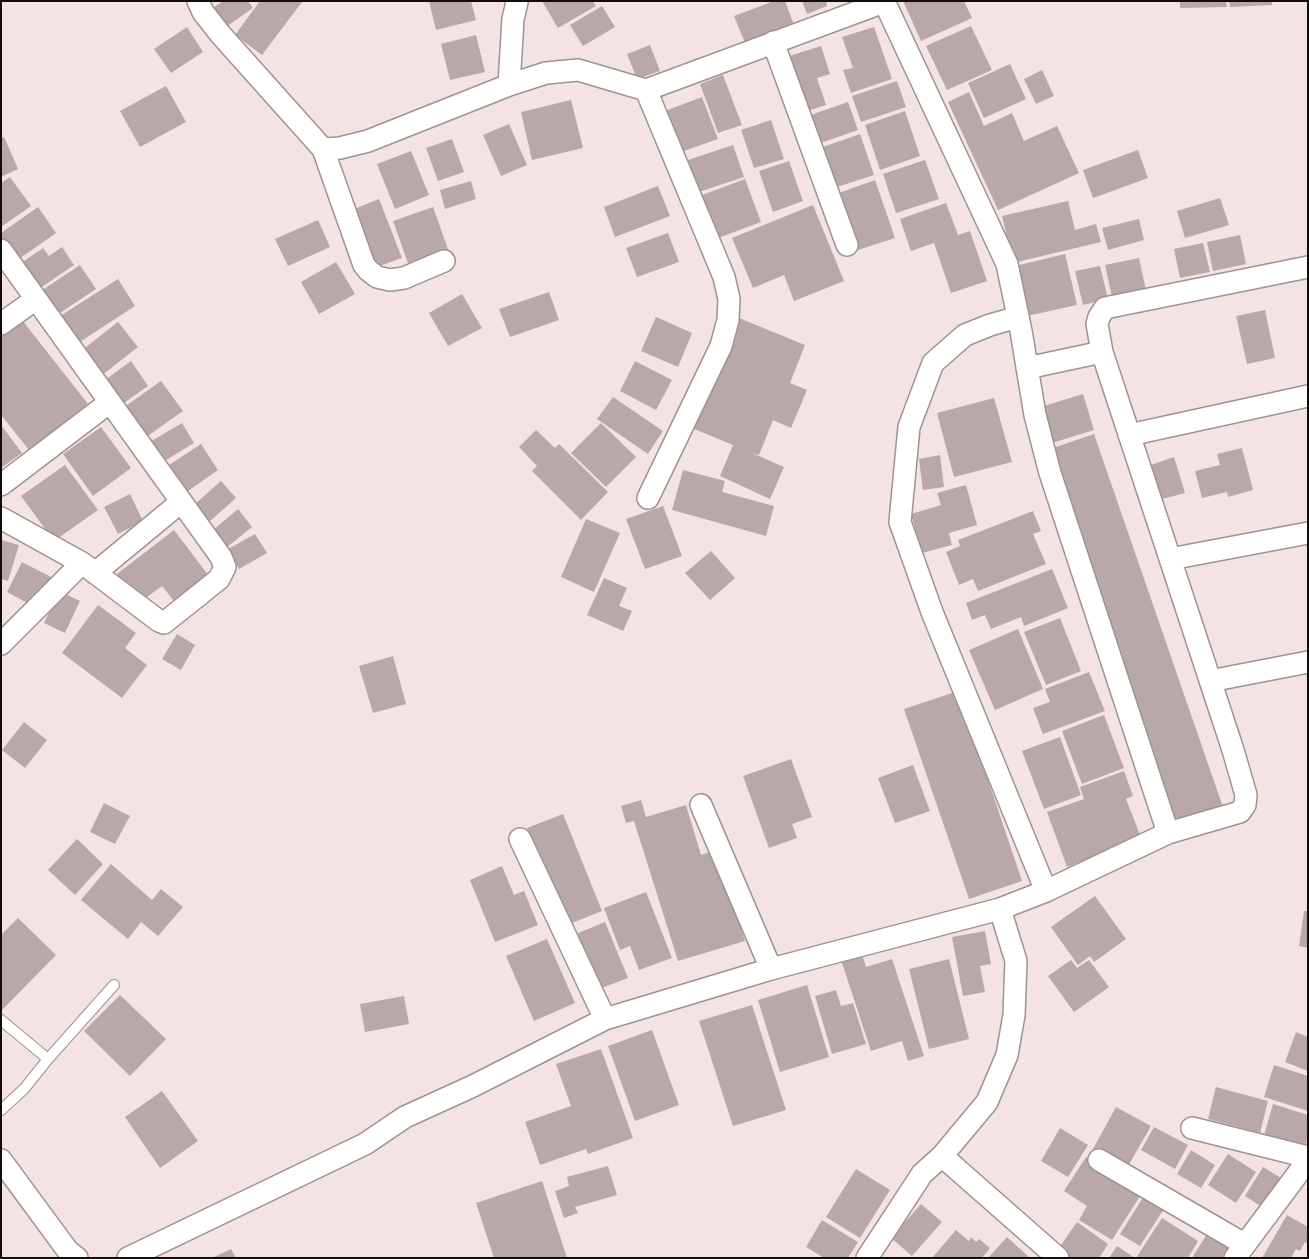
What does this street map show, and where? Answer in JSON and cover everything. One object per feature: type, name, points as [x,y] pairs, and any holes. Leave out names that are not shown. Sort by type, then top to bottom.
[{"type":"street","points":[[198,1],[203,12],[221,35],[324,148],[364,265],[368,270],[377,277],[390,280],[404,278],[444,261]]},
{"type":"street","points":[[509,84],[513,19],[517,2]]},
{"type":"street","points":[[324,148],[340,148],[368,141],[509,84],[546,73],[578,70],[646,90],[884,2],[1007,264],[1035,415],[1050,473],[1168,833]]},
{"type":"street","points":[[773,42],[847,245]]},
{"type":"street","points":[[646,90],[724,277],[729,299],[728,320],[721,346],[648,498]]},
{"type":"street","points":[[1,250],[221,557],[225,568],[219,579],[164,622],[159,621],[88,568],[1,518]]},
{"type":"street","points":[[128,1258],[159,1251],[365,1144],[405,1118],[474,1086],[605,1019],[771,969],[1000,909],[1046,891],[1168,833],[1240,812],[1245,805],[1246,795],[1102,352],[1097,324],[1104,308],[1308,267]]},
{"type":"street","points":[[1,324],[36,299]]},
{"type":"street","points":[[1018,317],[990,325],[965,336],[933,363],[909,427],[900,522],[932,612],[1046,891]]},
{"type":"street","points":[[1027,368],[1102,352]]},
{"type":"street","points":[[1129,435],[1308,396]]},
{"type":"street","points":[[1,485],[110,402]]},
{"type":"street","points":[[1,644],[88,568],[181,502]]},
{"type":"street","points":[[1170,559],[1308,533]]},
{"type":"street","points":[[1210,681],[1308,662]]},
{"type":"street","points":[[701,805],[771,969]]},
{"type":"street","points":[[520,839],[605,1019]]},
{"type":"street","points":[[867,1258],[922,1174],[942,1156],[986,1102],[1007,1055],[1014,1015],[1016,961],[1000,909]]},
{"type":"street","points":[[1099,1160],[1240,1251],[1308,1159],[1192,1128]]},
{"type":"street","points":[[942,1156],[1058,1258]]},
{"type":"street","points":[[1,1160],[68,1251],[77,1258]]},
{"type":"lane","points":[[1,1110],[24,1089],[114,984]]},
{"type":"lane","points":[[1,1020],[48,1059]]},
{"type":"building","points":[[223,1],[248,1],[253,8],[223,29],[210,10]]},
{"type":"building","points":[[260,1],[302,2],[262,55],[235,35]]},
{"type":"building","points":[[429,1],[471,1],[476,20],[436,30]]},
{"type":"building","points":[[542,1],[593,1],[596,6],[558,28]]},
{"type":"building","points":[[774,1],[785,1],[794,25],[745,43],[734,16]]},
{"type":"building","points":[[802,1],[826,1],[827,6],[807,14]]},
{"type":"building","points":[[903,1],[964,1],[972,18],[921,41]]},
{"type":"building","points":[[1180,1],[1226,1],[1227,7],[1180,8]]},
{"type":"building","points":[[1229,1],[1272,1],[1272,5],[1230,7]]},
{"type":"building","points":[[602,6],[615,27],[583,46],[570,25]]},
{"type":"building","points":[[971,26],[992,70],[947,90],[926,46]]},
{"type":"building","points":[[187,27],[203,52],[171,73],[154,49]]},
{"type":"building","points":[[874,27],[892,79],[851,93],[843,70],[853,68],[842,37]]},
{"type":"building","points":[[476,35],[485,72],[450,80],[441,44]]},
{"type":"building","points":[[650,45],[660,71],[637,79],[627,54]]},
{"type":"building","points":[[821,46],[830,74],[817,78],[826,105],[804,112],[786,57]]},
{"type":"building","points":[[1010,64],[1026,99],[984,118],[968,83]]},
{"type":"building","points":[[1042,70],[1054,96],[1036,104],[1024,79]]},
{"type":"building","points":[[723,75],[742,125],[718,133],[700,84]]},
{"type":"building","points":[[897,81],[906,107],[861,122],[852,96]]},
{"type":"building","points":[[166,86],[186,122],[140,147],[120,111]]},
{"type":"building","points":[[969,92],[984,126],[1012,113],[1024,141],[1057,126],[1079,173],[998,210],[948,102]]},
{"type":"building","points":[[702,97],[718,139],[681,152],[665,111]]},
{"type":"building","points":[[571,100],[583,148],[532,160],[521,112]]},
{"type":"building","points":[[848,102],[858,130],[815,145],[805,117]]},
{"type":"building","points":[[905,111],[920,156],[880,170],[865,125]]},
{"type":"building","points":[[771,120],[784,159],[754,168],[741,130]]},
{"type":"building","points":[[509,124],[527,165],[501,176],[483,135]]},
{"type":"building","points":[[860,134],[874,175],[834,188],[820,148]]},
{"type":"building","points":[[4,137],[18,169],[1,177],[1,138]]},
{"type":"building","points":[[452,139],[464,172],[438,181],[426,148]]},
{"type":"building","points":[[733,145],[744,177],[693,194],[682,162]]},
{"type":"building","points":[[1138,150],[1148,178],[1093,198],[1083,170]]},
{"type":"building","points":[[411,151],[429,195],[395,209],[377,164]]},
{"type":"building","points":[[925,160],[939,199],[896,213],[883,174]]},
{"type":"building","points":[[789,161],[803,201],[773,212],[759,171]]},
{"type":"building","points":[[10,177],[31,206],[1,227],[1,183]]},
{"type":"building","points":[[745,179],[761,222],[713,240],[697,197]]},
{"type":"building","points":[[875,180],[895,238],[858,250],[839,193]]},
{"type":"building","points":[[471,181],[476,199],[445,209],[440,190]]},
{"type":"building","points":[[658,186],[670,216],[615,237],[604,207]]},
{"type":"building","points":[[1220,198],[1229,225],[1185,238],[1177,211]]},
{"type":"building","points":[[379,199],[402,258],[371,269],[349,211]]},
{"type":"building","points":[[1068,201],[1075,230],[1096,224],[1101,242],[1013,263],[1002,216]]},
{"type":"building","points":[[946,203],[958,235],[970,231],[987,281],[951,293],[934,243],[911,251],[900,219]]},
{"type":"building","points":[[813,205],[844,281],[794,301],[784,275],[753,288],[732,238]]},
{"type":"building","points":[[38,207],[56,233],[16,261],[1,241],[1,233]]},
{"type":"building","points":[[433,207],[450,255],[410,269],[393,221]]},
{"type":"building","points":[[1139,219],[1144,240],[1108,250],[1102,228]]},
{"type":"building","points":[[318,220],[330,247],[288,266],[275,239]]},
{"type":"building","points":[[668,233],[679,262],[637,277],[626,248]]},
{"type":"building","points":[[1240,235],[1246,264],[1213,271],[1207,242]]},
{"type":"building","points":[[1203,243],[1210,272],[1180,278],[1174,249]]},
{"type":"building","points":[[62,247],[74,265],[36,291],[18,265],[43,248],[49,256]]},
{"type":"building","points":[[1065,254],[1077,305],[1027,316],[1015,266]]},
{"type":"building","points":[[1139,258],[1147,295],[1113,302],[1105,265]]},
{"type":"building","points":[[336,262],[355,294],[319,314],[301,282]]},
{"type":"building","points":[[80,265],[96,289],[57,315],[41,291]]},
{"type":"building","points":[[1100,266],[1108,299],[1083,305],[1075,271]]},
{"type":"building","points":[[118,279],[135,306],[75,345],[57,318]]},
{"type":"building","points":[[549,292],[559,320],[510,337],[499,309]]},
{"type":"building","points":[[462,294],[482,328],[448,346],[429,313]]},
{"type":"building","points":[[1265,310],[1275,358],[1247,364],[1236,316]]},
{"type":"building","points":[[656,317],[692,333],[678,367],[641,351]]},
{"type":"building","points":[[739,318],[805,345],[790,383],[807,390],[791,428],[773,420],[759,455],[752,453],[784,467],[770,499],[720,476],[733,445],[694,429]]},
{"type":"building","points":[[22,320],[88,404],[29,450],[1,415],[1,336]]},
{"type":"building","points":[[118,322],[138,347],[101,376],[81,351]]},
{"type":"building","points":[[131,361],[148,386],[118,407],[101,383]]},
{"type":"building","points":[[635,361],[672,380],[656,410],[620,391]]},
{"type":"building","points":[[161,381],[183,411],[142,440],[120,410]]},
{"type":"building","points":[[1083,394],[1094,430],[1052,443],[1041,407]]},
{"type":"building","points":[[613,397],[663,431],[648,454],[597,419]]},
{"type":"building","points":[[994,398],[1012,462],[954,477],[937,413]]},
{"type":"building","points":[[182,423],[194,443],[158,465],[146,444]]},
{"type":"building","points":[[601,423],[636,457],[606,487],[571,453]]},
{"type":"building","points":[[1,425],[22,453],[1,468]]},
{"type":"building","points":[[101,427],[131,468],[93,496],[63,454]]},
{"type":"building","points":[[536,430],[555,448],[559,444],[608,492],[581,520],[532,471],[537,466],[519,447]]},
{"type":"building","points":[[1094,434],[1225,813],[1176,830],[1044,451]]},
{"type":"building","points":[[201,444],[218,470],[188,491],[169,465]]},
{"type":"building","points":[[1242,448],[1253,490],[1228,497],[1227,492],[1202,498],[1195,471],[1220,465],[1217,454]]},
{"type":"building","points":[[940,455],[944,487],[923,490],[919,459]]},
{"type":"building","points":[[1174,457],[1185,493],[1155,501],[1145,467]]},
{"type":"building","points":[[65,465],[98,510],[54,541],[21,496]]},
{"type":"building","points":[[683,470],[725,481],[722,492],[774,506],[766,536],[672,510]]},
{"type":"building","points":[[221,481],[236,498],[210,521],[195,504]]},
{"type":"building","points":[[966,485],[977,525],[949,533],[952,545],[922,553],[911,514],[941,505],[937,493]]},
{"type":"building","points":[[130,494],[143,521],[118,534],[104,507]]},
{"type":"building","points":[[663,506],[682,556],[645,569],[626,519]]},
{"type":"building","points":[[238,509],[252,527],[226,548],[212,531]]},
{"type":"building","points":[[1033,511],[1041,531],[1033,534],[1046,564],[978,591],[973,579],[959,585],[946,552],[960,546],[958,540]]},
{"type":"building","points":[[586,519],[620,533],[594,592],[561,577]]},
{"type":"building","points":[[174,530],[212,580],[178,606],[162,586],[139,603],[117,574]]},
{"type":"building","points":[[255,534],[267,553],[239,569],[228,549]]},
{"type":"building","points":[[1,540],[19,545],[8,581],[1,579]]},
{"type":"building","points":[[711,551],[735,578],[710,600],[685,573]]},
{"type":"building","points":[[22,562],[51,577],[35,607],[7,592]]},
{"type":"building","points":[[1052,569],[1068,608],[1024,626],[1021,617],[991,629],[985,615],[972,620],[966,603]]},
{"type":"building","points":[[604,578],[627,588],[619,606],[632,611],[623,631],[587,615]]},
{"type":"building","points":[[59,591],[80,601],[65,633],[44,623]]},
{"type":"building","points":[[98,605],[136,633],[125,648],[147,665],[122,698],[62,653]]},
{"type":"building","points":[[1060,618],[1081,671],[1046,685],[1024,632]]},
{"type":"building","points":[[1018,629],[1043,689],[995,710],[969,650]]},
{"type":"building","points":[[177,634],[195,645],[181,670],[162,659]]},
{"type":"building","points":[[393,656],[406,704],[373,713],[359,666]]},
{"type":"building","points":[[1089,672],[1105,711],[1043,734],[1033,708],[1050,702],[1045,689]]},
{"type":"building","points":[[958,691],[1022,881],[969,899],[904,709]]},
{"type":"building","points":[[1104,715],[1124,768],[1082,784],[1062,731]]},
{"type":"building","points":[[24,722],[47,740],[25,768],[2,750]]},
{"type":"building","points":[[1060,737],[1081,795],[1044,809],[1022,751]]},
{"type":"building","points":[[791,759],[812,817],[792,824],[797,838],[769,848],[743,776]]},
{"type":"building","points":[[913,765],[930,811],[895,823],[878,778]]},
{"type":"building","points":[[1124,771],[1133,796],[1126,799],[1142,840],[1067,867],[1047,812],[1084,799],[1080,787]]},
{"type":"building","points":[[641,800],[646,817],[686,805],[701,855],[716,850],[745,941],[678,961],[634,821],[626,823],[621,806]]},
{"type":"building","points":[[104,803],[130,816],[115,844],[90,832]]},
{"type":"building","points":[[563,814],[602,911],[567,925],[527,828]]},
{"type":"building","points":[[77,839],[103,864],[75,895],[48,870]]},
{"type":"building","points":[[111,864],[152,900],[161,889],[183,907],[158,936],[141,922],[128,939],[81,900]]},
{"type":"building","points":[[502,866],[514,895],[524,891],[538,925],[495,942],[470,880]]},
{"type":"building","points":[[646,892],[672,958],[639,970],[630,946],[620,950],[604,908]]},
{"type":"building","points":[[1095,896],[1126,939],[1094,962],[1090,956],[1078,965],[1051,927]]},
{"type":"building","points":[[1304,911],[1308,911],[1308,948],[1299,946]]},
{"type":"building","points":[[18,918],[56,955],[1,1011],[1,935]]},
{"type":"building","points":[[605,922],[628,978],[599,989],[576,934]]},
{"type":"building","points":[[985,931],[991,964],[980,966],[985,992],[963,996],[952,937]]},
{"type":"building","points":[[547,939],[575,1003],[534,1021],[506,956]]},
{"type":"building","points":[[862,954],[866,967],[892,959],[924,1056],[908,1061],[902,1041],[871,1051],[841,960]]},
{"type":"building","points":[[949,959],[969,1039],[929,1049],[909,969]]},
{"type":"building","points":[[1071,960],[1077,968],[1089,960],[1109,987],[1074,1012],[1048,976]]},
{"type":"building","points":[[807,985],[829,1057],[780,1072],[758,1000]]},
{"type":"building","points":[[836,990],[841,1006],[853,1003],[866,1044],[832,1054],[815,996]]},
{"type":"building","points":[[120,995],[166,1039],[130,1076],[84,1031]]},
{"type":"building","points":[[404,996],[409,1024],[365,1032],[360,1004]]},
{"type":"building","points":[[752,1005],[786,1110],[733,1126],[699,1021]]},
{"type":"building","points":[[652,1030],[679,1105],[635,1121],[608,1046]]},
{"type":"building","points":[[1296,1032],[1308,1037],[1308,1071],[1285,1062]]},
{"type":"building","points":[[601,1049],[633,1138],[588,1154],[586,1149],[540,1165],[525,1122],[571,1106],[556,1064]]},
{"type":"building","points":[[1274,1065],[1308,1076],[1308,1111],[1264,1097]]},
{"type":"building","points":[[1216,1087],[1268,1101],[1260,1133],[1208,1119]]},
{"type":"building","points":[[162,1091],[198,1141],[160,1168],[125,1117]]},
{"type":"building","points":[[1273,1104],[1308,1115],[1308,1138],[1303,1154],[1262,1142]]},
{"type":"building","points":[[1116,1107],[1151,1126],[1127,1168],[1093,1149]]},
{"type":"building","points":[[1154,1127],[1188,1145],[1175,1169],[1141,1150]]},
{"type":"building","points":[[1060,1128],[1088,1145],[1068,1177],[1041,1161]]},
{"type":"building","points":[[1191,1150],[1215,1165],[1201,1188],[1177,1174]]},
{"type":"building","points":[[1228,1154],[1256,1172],[1236,1203],[1208,1185]]},
{"type":"building","points":[[1086,1157],[1142,1193],[1112,1240],[1079,1220],[1087,1206],[1064,1191]]},
{"type":"building","points":[[608,1166],[617,1195],[575,1207],[578,1213],[564,1218],[555,1191],[569,1186],[567,1177]]},
{"type":"building","points":[[1263,1167],[1281,1178],[1262,1207],[1245,1196]]},
{"type":"building","points":[[856,1169],[890,1190],[860,1238],[826,1217]]},
{"type":"building","points":[[542,1181],[567,1258],[494,1258],[476,1203]]},
{"type":"building","points":[[1144,1196],[1164,1209],[1140,1246],[1120,1234]]},
{"type":"building","points":[[921,1204],[942,1222],[912,1256],[891,1238]]},
{"type":"building","points":[[1287,1215],[1308,1227],[1307,1243],[1305,1242],[1300,1251],[1296,1249],[1291,1258],[1262,1258]]},
{"type":"building","points":[[1162,1218],[1198,1241],[1188,1258],[1136,1258]]},
{"type":"building","points":[[822,1220],[858,1242],[848,1258],[824,1258],[806,1247]]},
{"type":"building","points":[[1077,1222],[1108,1244],[1099,1258],[1060,1258],[1055,1254]]},
{"type":"building","points":[[956,1230],[969,1241],[971,1237],[976,1242],[979,1239],[990,1248],[982,1258],[932,1258]]},
{"type":"building","points":[[1207,1234],[1229,1247],[1222,1258],[1192,1258]]},
{"type":"building","points":[[1007,1237],[1030,1258],[988,1258]]},
{"type":"building","points":[[1117,1246],[1135,1258],[1109,1258]]},
{"type":"building","points":[[231,1249],[236,1258],[212,1258]]}]
